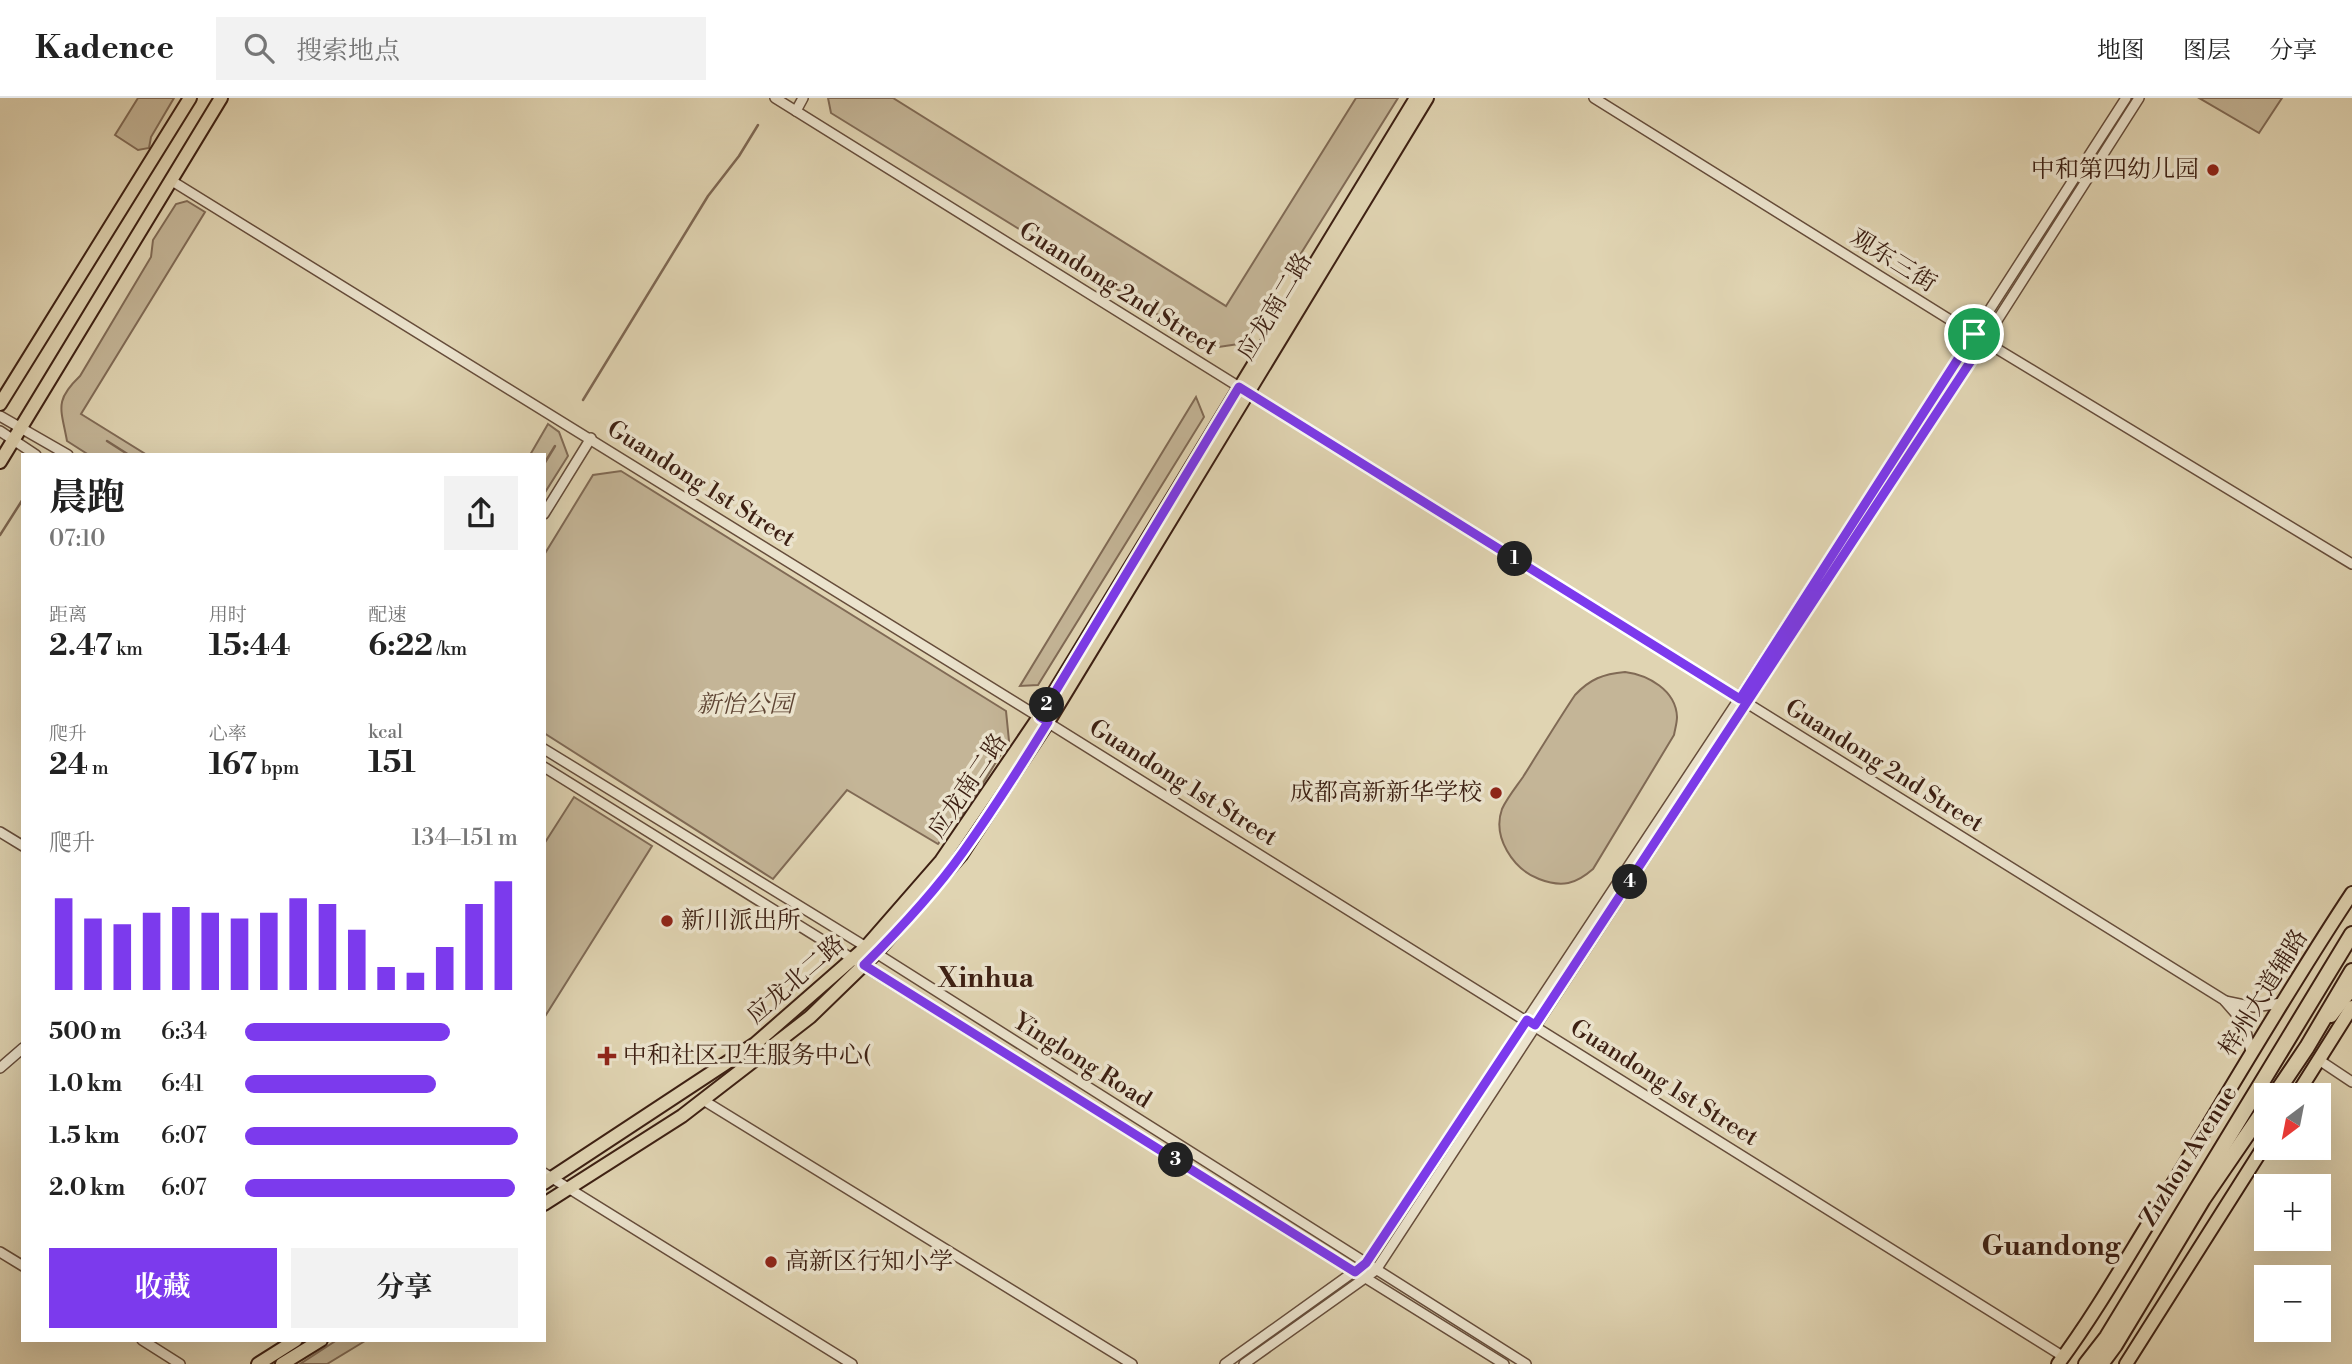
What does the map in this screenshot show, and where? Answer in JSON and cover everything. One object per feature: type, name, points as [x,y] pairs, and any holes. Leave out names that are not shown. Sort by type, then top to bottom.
[{"type":"highway","name":"Zizhou Avenue","points":[[2086,1364],[2107,1337],[2352,934]]},
{"type":"highway","name":"Zizhou Avenue","points":[[2283,1083],[2352,971]]},
{"type":"highway","name":"Zizhou Avenue","points":[[2101,1364],[2203,1199],[2254,1125]]},
{"type":"main road","points":[[0,404],[190,98]]},
{"type":"main road","points":[[0,462],[221,98]]},
{"type":"main road","name":"应龙南二路","points":[[871,950],[961,855],[1243,390],[1416,98]]},
{"type":"main road","name":"应龙南二路","points":[[1243,390],[1427,98]]},
{"type":"main road","name":"梓州大道辅路","points":[[2061,1360],[2085,1327],[2199,1143],[2251,1052],[2352,893]]},
{"type":"main road","name":"应龙北二路","points":[[547,1178],[755,1044],[871,950]]},
{"type":"main road","name":"应龙北二路","points":[[546,1203],[703,1100],[810,1017],[858,962]]},
{"type":"main road","points":[[2307,1046],[2352,989]]},
{"type":"main road","points":[[2304,1083],[2352,1007]]},
{"type":"main road","points":[[2126,1364],[2255,1160]]},
{"type":"main road","points":[[258,1364],[293,1342]]},
{"type":"main road","points":[[282,1364],[317,1342]]},
{"type":"street","name":"Guandong 2nd Street","points":[[775,98],[2224,1000],[2245,1023],[2251,1052]]},
{"type":"street","points":[[796,111],[803,98]]},
{"type":"street","name":"观东三街","points":[[1594,98],[1984,341],[2352,564]]},
{"type":"street","points":[[1743,701],[2126,98]]},
{"type":"street","points":[[1244,1364],[1376,1269],[1531,1023],[1984,341],[2139,98]]},
{"type":"street","name":"Guandong 1st Street","points":[[172,180],[1531,1023],[2061,1360]]},
{"type":"street","points":[[0,416],[65,453]]},
{"type":"street","points":[[0,431],[33,453]]},
{"type":"street","points":[[546,511],[591,438]]},
{"type":"street","name":"Yinglong Road","points":[[546,750],[871,950],[1527,1364]]},
{"type":"street","name":"Yinglong Road","points":[[546,768],[1504,1364]]},
{"type":"street","points":[[0,832],[21,845]]},
{"type":"street","name":"Guandong 2nd Street","points":[[2224,1000],[2255,1007],[2282,1003]]},
{"type":"street","points":[[1225,1364],[1366,1263],[1531,1023]]},
{"type":"street","points":[[0,1068],[21,1050]]},
{"type":"street","points":[[2319,1060],[2352,1082]]},
{"type":"street","points":[[703,1100],[1132,1364]]},
{"type":"street","points":[[547,1178],[570,1188],[852,1364]]},
{"type":"street","points":[[0,1252],[21,1265]]},
{"type":"street","points":[[145,1342],[180,1364]]},
{"type":"green space","points":[[138,98],[174,98],[151,137],[149,148],[138,150],[115,135]]},
{"type":"green space","points":[[828,98],[893,98],[1226,306],[1356,98],[1398,98],[1245,343],[1212,348],[831,113]]},
{"type":"green space","points":[[2199,98],[2282,98],[2259,133]]},
{"type":"green space","points":[[187,201],[205,212],[81,414],[144,453],[86,453],[67,441],[61,406],[63,399],[80,376],[151,257],[153,240],[176,204]]},
{"type":"green space","points":[[1196,397],[1204,417],[1038,685],[1020,686]]},
{"type":"green space","points":[[548,424],[559,432],[568,456],[546,491],[546,453],[531,453]]},
{"type":"green space","name":"新怡公园","points":[[621,471],[1006,711],[1009,741],[969,806],[938,844],[847,790],[773,879],[546,734],[546,552],[593,475]]},
{"type":"green space","points":[[1625,672],[1651,680],[1672,699],[1677,719],[1674,735],[1593,869],[1568,883],[1539,879],[1521,868],[1507,851],[1500,830],[1502,809],[1575,695],[1597,678]]},
{"type":"green space","points":[[574,797],[652,846],[546,1015],[546,841]]},
{"type":"green space","points":[[334,1342],[363,1342],[327,1364],[300,1364]]},
{"type":"waterway","points":[[583,400],[708,196],[739,156],[758,125]]},
{"type":"waterway","points":[[107,441],[126,453]]},
{"type":"waterway","points":[[546,461],[555,446]]},
{"type":"waterway","points":[[0,535],[21,502]]},
{"type":"place","name":"中和第四幼儿园","points":[[2213,170]]},
{"type":"place","name":"成都高新新华学校","points":[[1496,793]]},
{"type":"place","name":"新川派出所","points":[[667,921]]},
{"type":"place","name":"中和社区卫生服务中心(","points":[[607,1056]]},
{"type":"place","name":"高新区行知小学","points":[[771,1262]]},
{"type":"district","name":"Xinhua","points":[[986,978]]},
{"type":"district","name":"Guandong","points":[[2051,1246]]},
{"type":"route","points":[[1974,334],[1984,341],[1614,906],[1535,1025],[1527,1020],[1366,1263],[1355,1272],[864,965],[961,855],[1012,780],[1048,722],[1040,717],[1239,387],[1740,699],[1974,334]]}]
